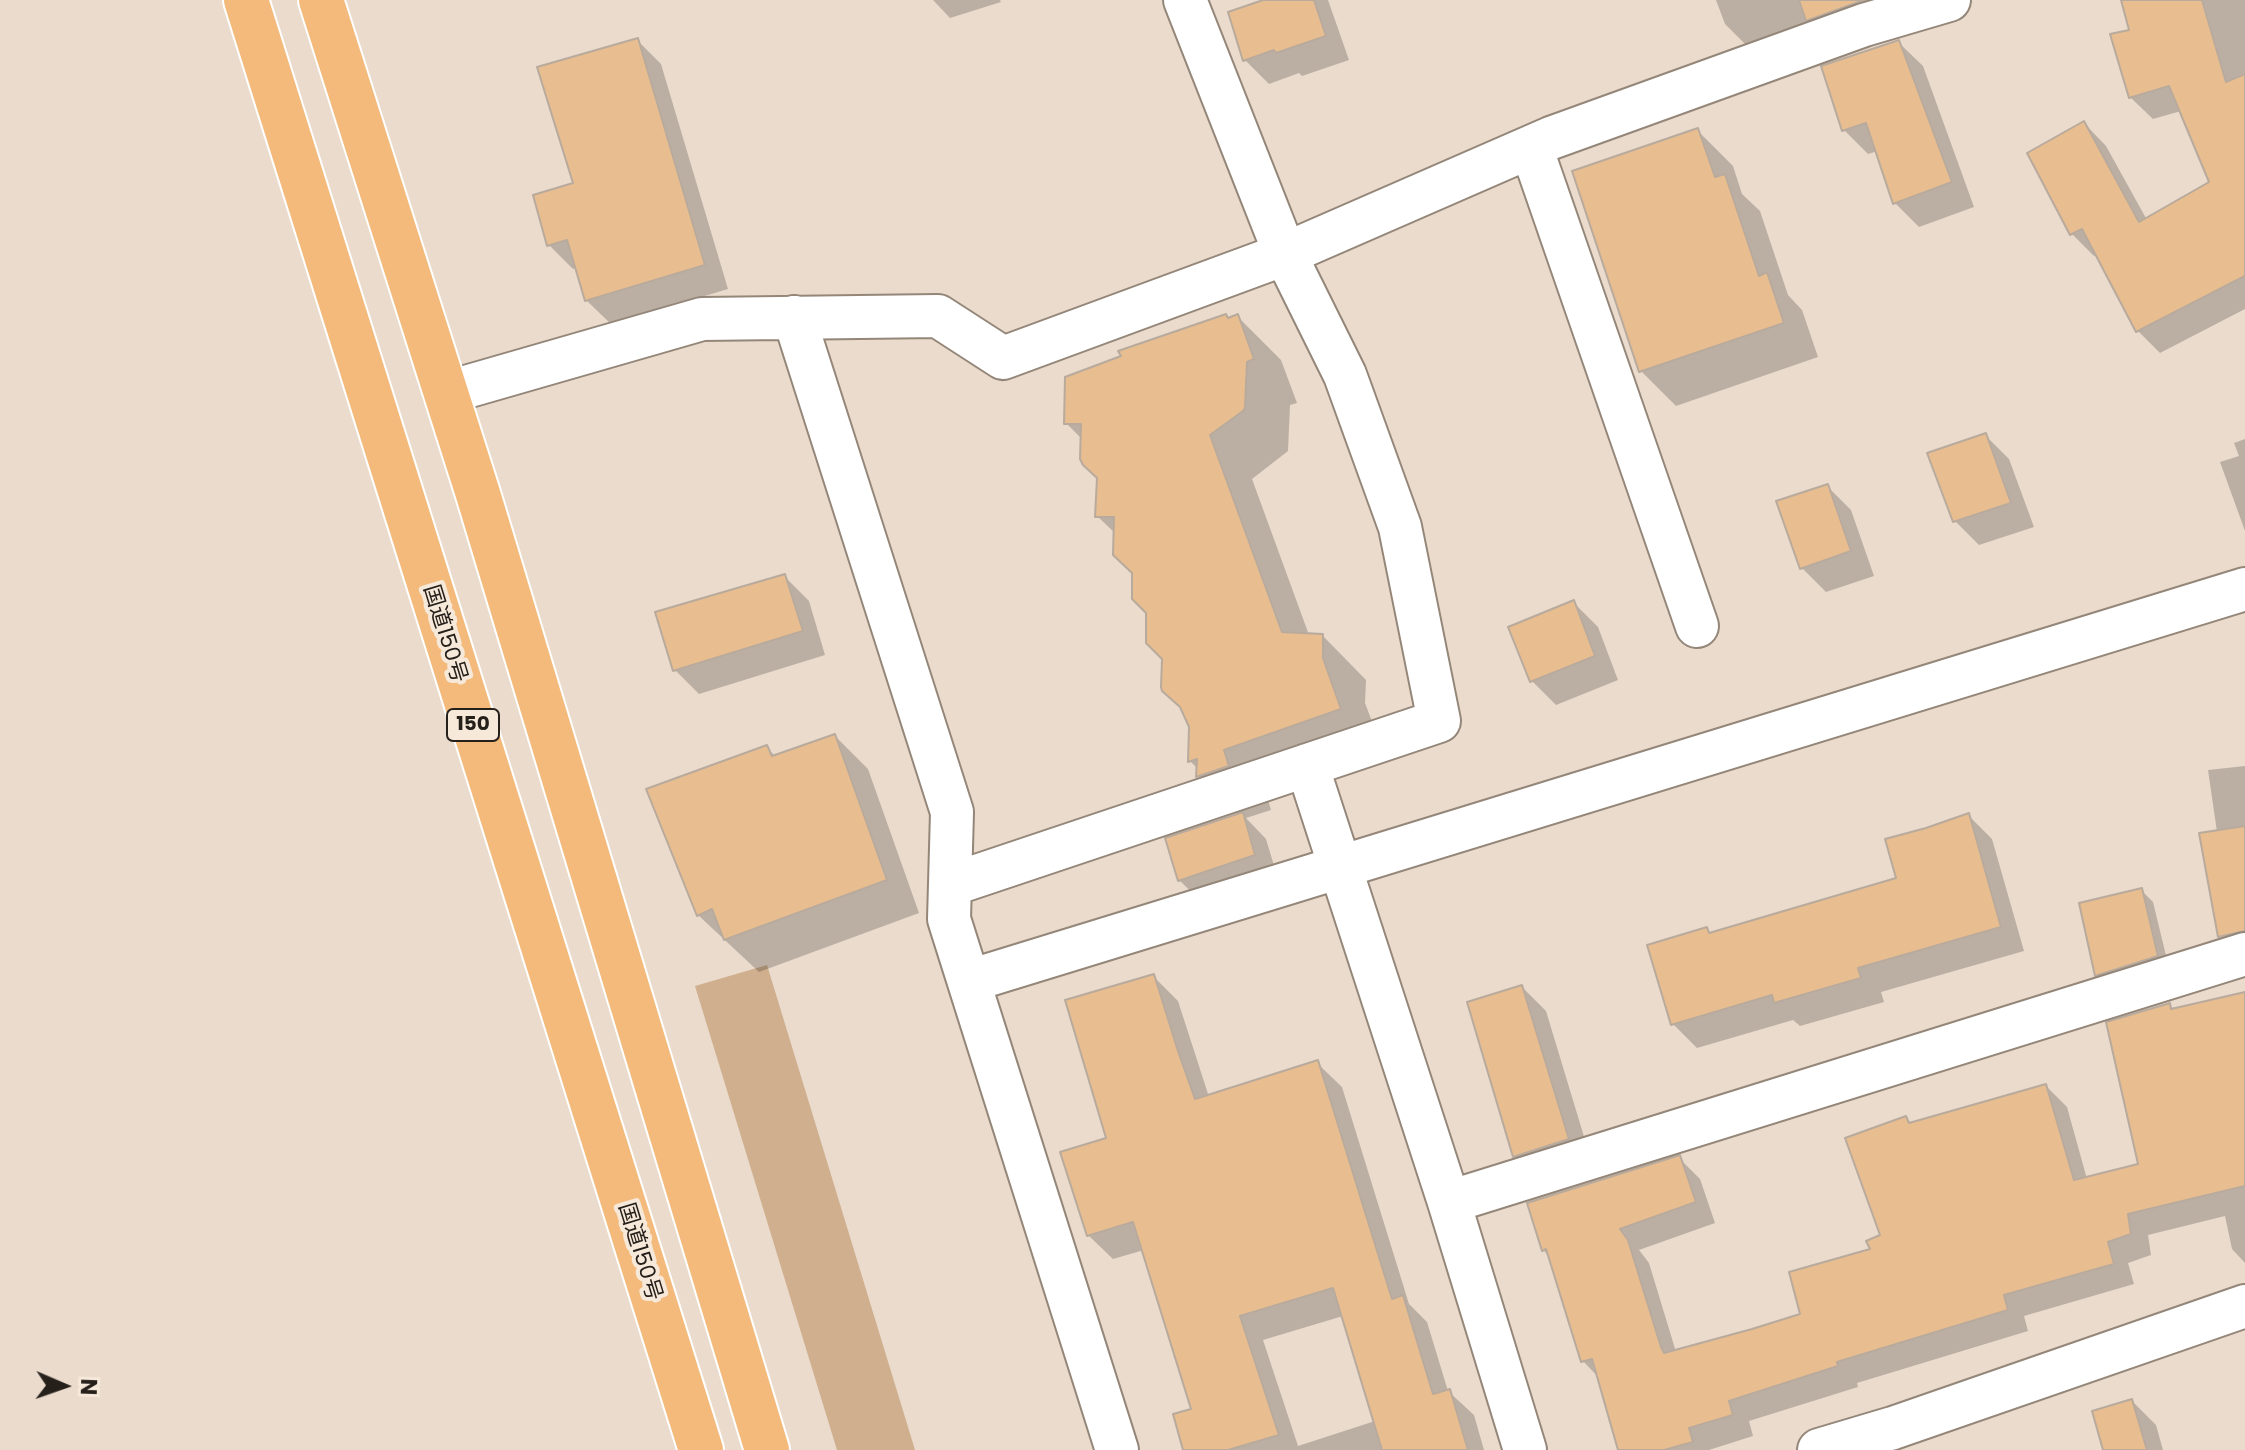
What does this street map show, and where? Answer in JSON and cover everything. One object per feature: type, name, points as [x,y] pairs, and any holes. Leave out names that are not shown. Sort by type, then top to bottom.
[{"type":"highway","name":"国道150号","points":[[246,0],[701,1450]]},
{"type":"highway","points":[[321,0],[478,494],[767,1450]]},
{"type":"street","points":[[950,885],[1439,721],[1400,527],[1345,375],[1285,254],[1185,0]]},
{"type":"street","points":[[445,393],[702,319],[938,316],[1003,358],[1285,254],[1551,138],[1864,25],[1949,0]]},
{"type":"street","points":[[1531,147],[1697,626]]},
{"type":"street","points":[[794,317],[952,812],[949,919],[1117,1450]]},
{"type":"street","points":[[969,981],[2245,589]]},
{"type":"street","points":[[1307,765],[1449,1202],[1525,1450]]},
{"type":"street","points":[[1449,1202],[2245,954]]},
{"type":"street","points":[[1819,1450],[1897,1439],[2245,1306]]},
{"type":"shaded area","points":[[767,965],[915,1450],[837,1450],[695,986]]},
{"type":"building","points":[[1263,0],[1314,0],[1326,36],[1243,61],[1228,12]]},
{"type":"building","points":[[1799,0],[1864,0],[1806,21]]},
{"type":"building","points":[[2121,0],[2202,0],[2226,82],[2245,74],[2245,276],[2136,332],[2082,229],[2070,235],[2027,153],[2084,121],[2139,222],[2209,182],[2169,86],[2129,98],[2110,34],[2129,30]]},
{"type":"building","points":[[638,38],[705,265],[585,301],[567,240],[547,246],[533,195],[573,183],[537,67]]},
{"type":"building","points":[[1899,40],[1952,182],[1893,204],[1866,123],[1842,131],[1821,66]]},
{"type":"building","points":[[1698,128],[1715,177],[1725,174],[1759,276],[1767,272],[1784,323],[1639,372],[1572,171]]},
{"type":"building","points":[[1226,314],[1228,318],[1238,314],[1254,359],[1247,362],[1245,408],[1210,435],[1282,632],[1323,634],[1323,658],[1341,709],[1224,750],[1229,766],[1196,777],[1197,759],[1188,762],[1189,727],[1180,707],[1162,691],[1162,659],[1146,643],[1146,613],[1132,599],[1132,573],[1113,555],[1114,517],[1095,517],[1097,478],[1080,459],[1081,424],[1064,424],[1065,377],[1121,356],[1118,351]]},
{"type":"building","points":[[1986,433],[2011,503],[1953,522],[1927,453]]},
{"type":"building","points":[[1828,484],[1851,551],[1800,569],[1776,501]]},
{"type":"building","points":[[785,574],[803,631],[673,671],[655,612]]},
{"type":"building","points":[[1574,600],[1595,656],[1530,682],[1508,627]]},
{"type":"building","points":[[835,734],[887,880],[724,940],[712,909],[697,916],[646,789],[767,745],[772,756]]},
{"type":"building","points":[[1243,812],[1255,855],[1178,881],[1165,838]]},
{"type":"building","points":[[1969,813],[2001,927],[1858,968],[1861,978],[1774,1003],[1772,995],[1671,1025],[1647,945],[1707,927],[1709,933],[1896,878],[1885,839]]},
{"type":"building","points":[[2245,826],[2245,931],[2218,937],[2199,833]]},
{"type":"building","points":[[2142,888],[2158,956],[2095,976],[2079,903]]},
{"type":"building","points":[[1154,974],[1195,1099],[1318,1060],[1392,1299],[1403,1295],[1433,1394],[1450,1389],[1468,1450],[1382,1450],[1333,1288],[1240,1316],[1279,1435],[1228,1450],[1183,1450],[1173,1414],[1191,1409],[1133,1222],[1087,1236],[1060,1152],[1106,1138],[1065,1000]]},
{"type":"building","points":[[1522,985],[1569,1139],[1513,1157],[1467,1002]]},
{"type":"building","points":[[2245,992],[2245,1186],[2128,1214],[2131,1234],[2108,1242],[2114,1264],[2004,1295],[2008,1310],[1837,1362],[1838,1366],[1729,1401],[1733,1415],[1689,1428],[1693,1442],[1664,1450],[1618,1450],[1592,1359],[1581,1362],[1546,1249],[1542,1251],[1527,1203],[1680,1155],[1696,1202],[1620,1229],[1628,1240],[1661,1347],[1664,1353],[1752,1329],[1800,1314],[1789,1272],[1870,1249],[1866,1241],[1880,1235],[1845,1138],[1906,1116],[1909,1123],[2046,1084],[2074,1180],[2138,1164],[2106,1022],[2170,1003],[2171,1009]]},
{"type":"building","points":[[2132,1399],[2147,1450],[2103,1450],[2092,1411]]}]
